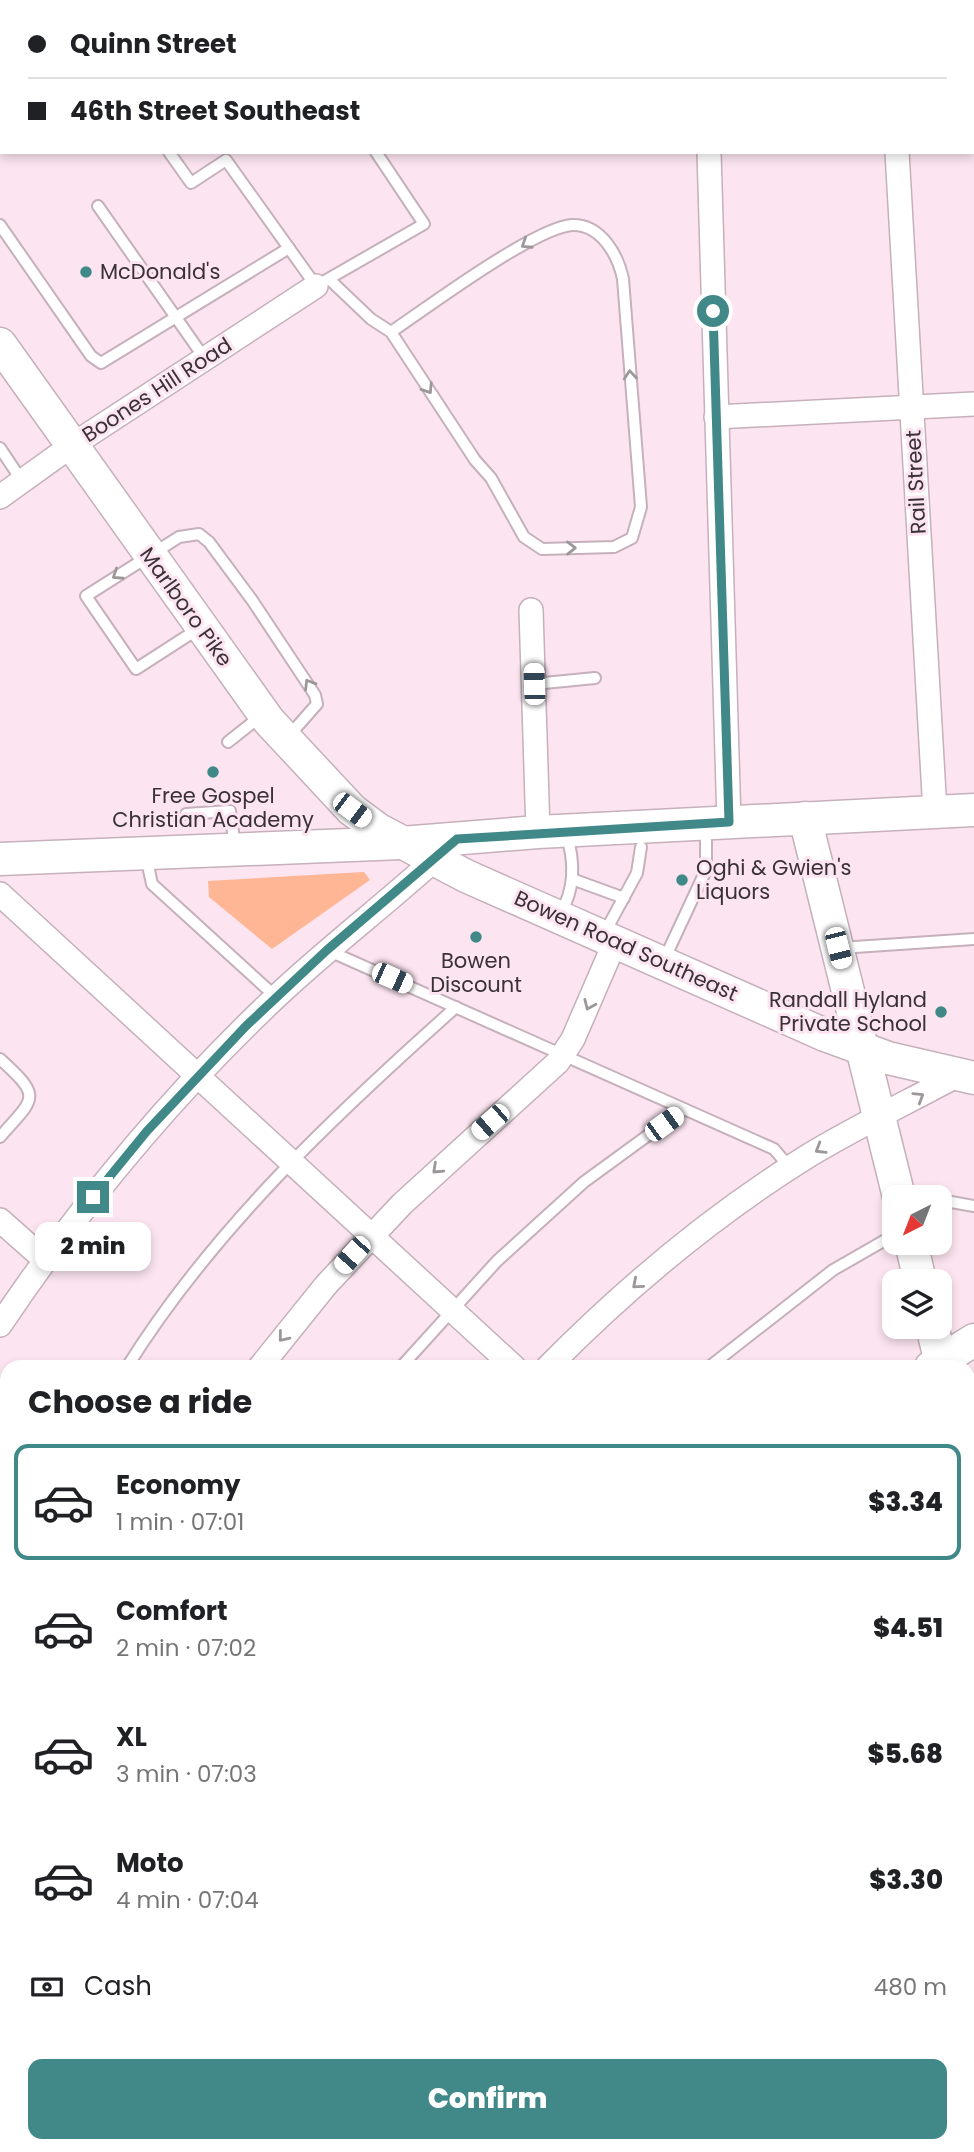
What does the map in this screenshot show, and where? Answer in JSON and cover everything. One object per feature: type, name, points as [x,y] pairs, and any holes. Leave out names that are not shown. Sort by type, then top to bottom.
[{"type":"main road","name":"Marlboro Pike","points":[[2,351],[264,714],[352,810],[401,843]]},
{"type":"main road","points":[[446,849],[551,831],[974,810]]},
{"type":"main road","points":[[804,818],[897,1185]]},
{"type":"main road","points":[[0,859],[401,843]]},
{"type":"main road","name":"Bowen Road Southeast","points":[[401,843],[446,849],[559,916],[863,1049],[966,1077]]},
{"type":"main road","points":[[934,1339],[937,1360]]},
{"type":"main road","points":[[945,1360],[974,1340]]},
{"type":"street","points":[[709,154],[716,417],[718,823]]},
{"type":"street","name":"Rail Street","points":[[897,154],[935,812]]},
{"type":"street","name":"Boones Hill Road","points":[[0,497],[71,446],[323,283]]},
{"type":"street","points":[[716,417],[974,404]]},
{"type":"street","points":[[531,610],[534,684],[551,831]]},
{"type":"street","points":[[0,1325],[45,1260],[117,1167],[198,1076],[327,950],[446,849]]},
{"type":"street","points":[[0,894],[506,1360]]},
{"type":"street","points":[[266,1360],[371,1235],[441,1166],[545,1076],[564,1055],[609,939]]},
{"type":"street","points":[[556,1360],[662,1262],[790,1168],[880,1117],[966,1077]]},
{"type":"street","points":[[0,1220],[45,1260]]},
{"type":"lane","points":[[170,154],[191,183],[226,160],[289,248],[323,283],[391,332],[475,460],[491,478],[524,537],[542,548],[614,547],[632,538],[641,506],[622,279],[619,260],[597,233],[587,226],[574,225],[540,234],[391,332]]},
{"type":"lane","points":[[323,283],[425,224],[377,154]]},
{"type":"lane","points":[[98,206],[205,359]]},
{"type":"lane","points":[[0,225],[90,356],[101,363],[177,319],[289,248]]},
{"type":"lane","points":[[0,448],[22,481]]},
{"type":"lane","points":[[200,627],[136,669],[86,596],[149,554],[188,533],[199,534],[216,552],[316,695],[317,704],[286,739]]},
{"type":"lane","points":[[534,684],[595,678]]},
{"type":"lane","points":[[228,742],[264,714]]},
{"type":"lane","points":[[186,814],[230,811],[235,849]]},
{"type":"lane","points":[[663,963],[706,870],[718,823]]},
{"type":"lane","points":[[551,831],[573,857],[571,894],[559,916]]},
{"type":"lane","points":[[609,939],[624,898],[637,873],[641,847]]},
{"type":"lane","points":[[145,853],[152,884],[276,997]]},
{"type":"lane","points":[[572,880],[624,898]]},
{"type":"lane","points":[[838,948],[974,939]]},
{"type":"lane","points":[[327,950],[774,1149],[790,1168]]},
{"type":"lane","points":[[132,1360],[198,1269],[290,1161],[456,1007]]},
{"type":"lane","points":[[0,1059],[25,1081],[31,1094],[30,1103],[0,1138]]},
{"type":"lane","points":[[407,1360],[497,1261],[584,1182],[684,1109]]},
{"type":"lane","points":[[952,1202],[974,1206]]},
{"type":"lane","points":[[718,1360],[833,1270],[882,1242]]},
{"type":"shaded area","points":[[364,872],[370,880],[272,949],[209,897],[208,881]]},
{"type":"place","name":"McDonald's","points":[[86,272]]},
{"type":"place","name":"Free Gospel Christian Academy","points":[[213,772]]},
{"type":"place","name":"Oghi & Gwien's Liquors","points":[[682,880]]},
{"type":"place","name":"Bowen Discount","points":[[476,937]]},
{"type":"place","name":"Randall Hyland Private School","points":[[941,1012]]},
{"type":"route","points":[[93,1197],[147,1131],[246,1026],[327,950],[457,839],[729,822],[713,311]]}]
